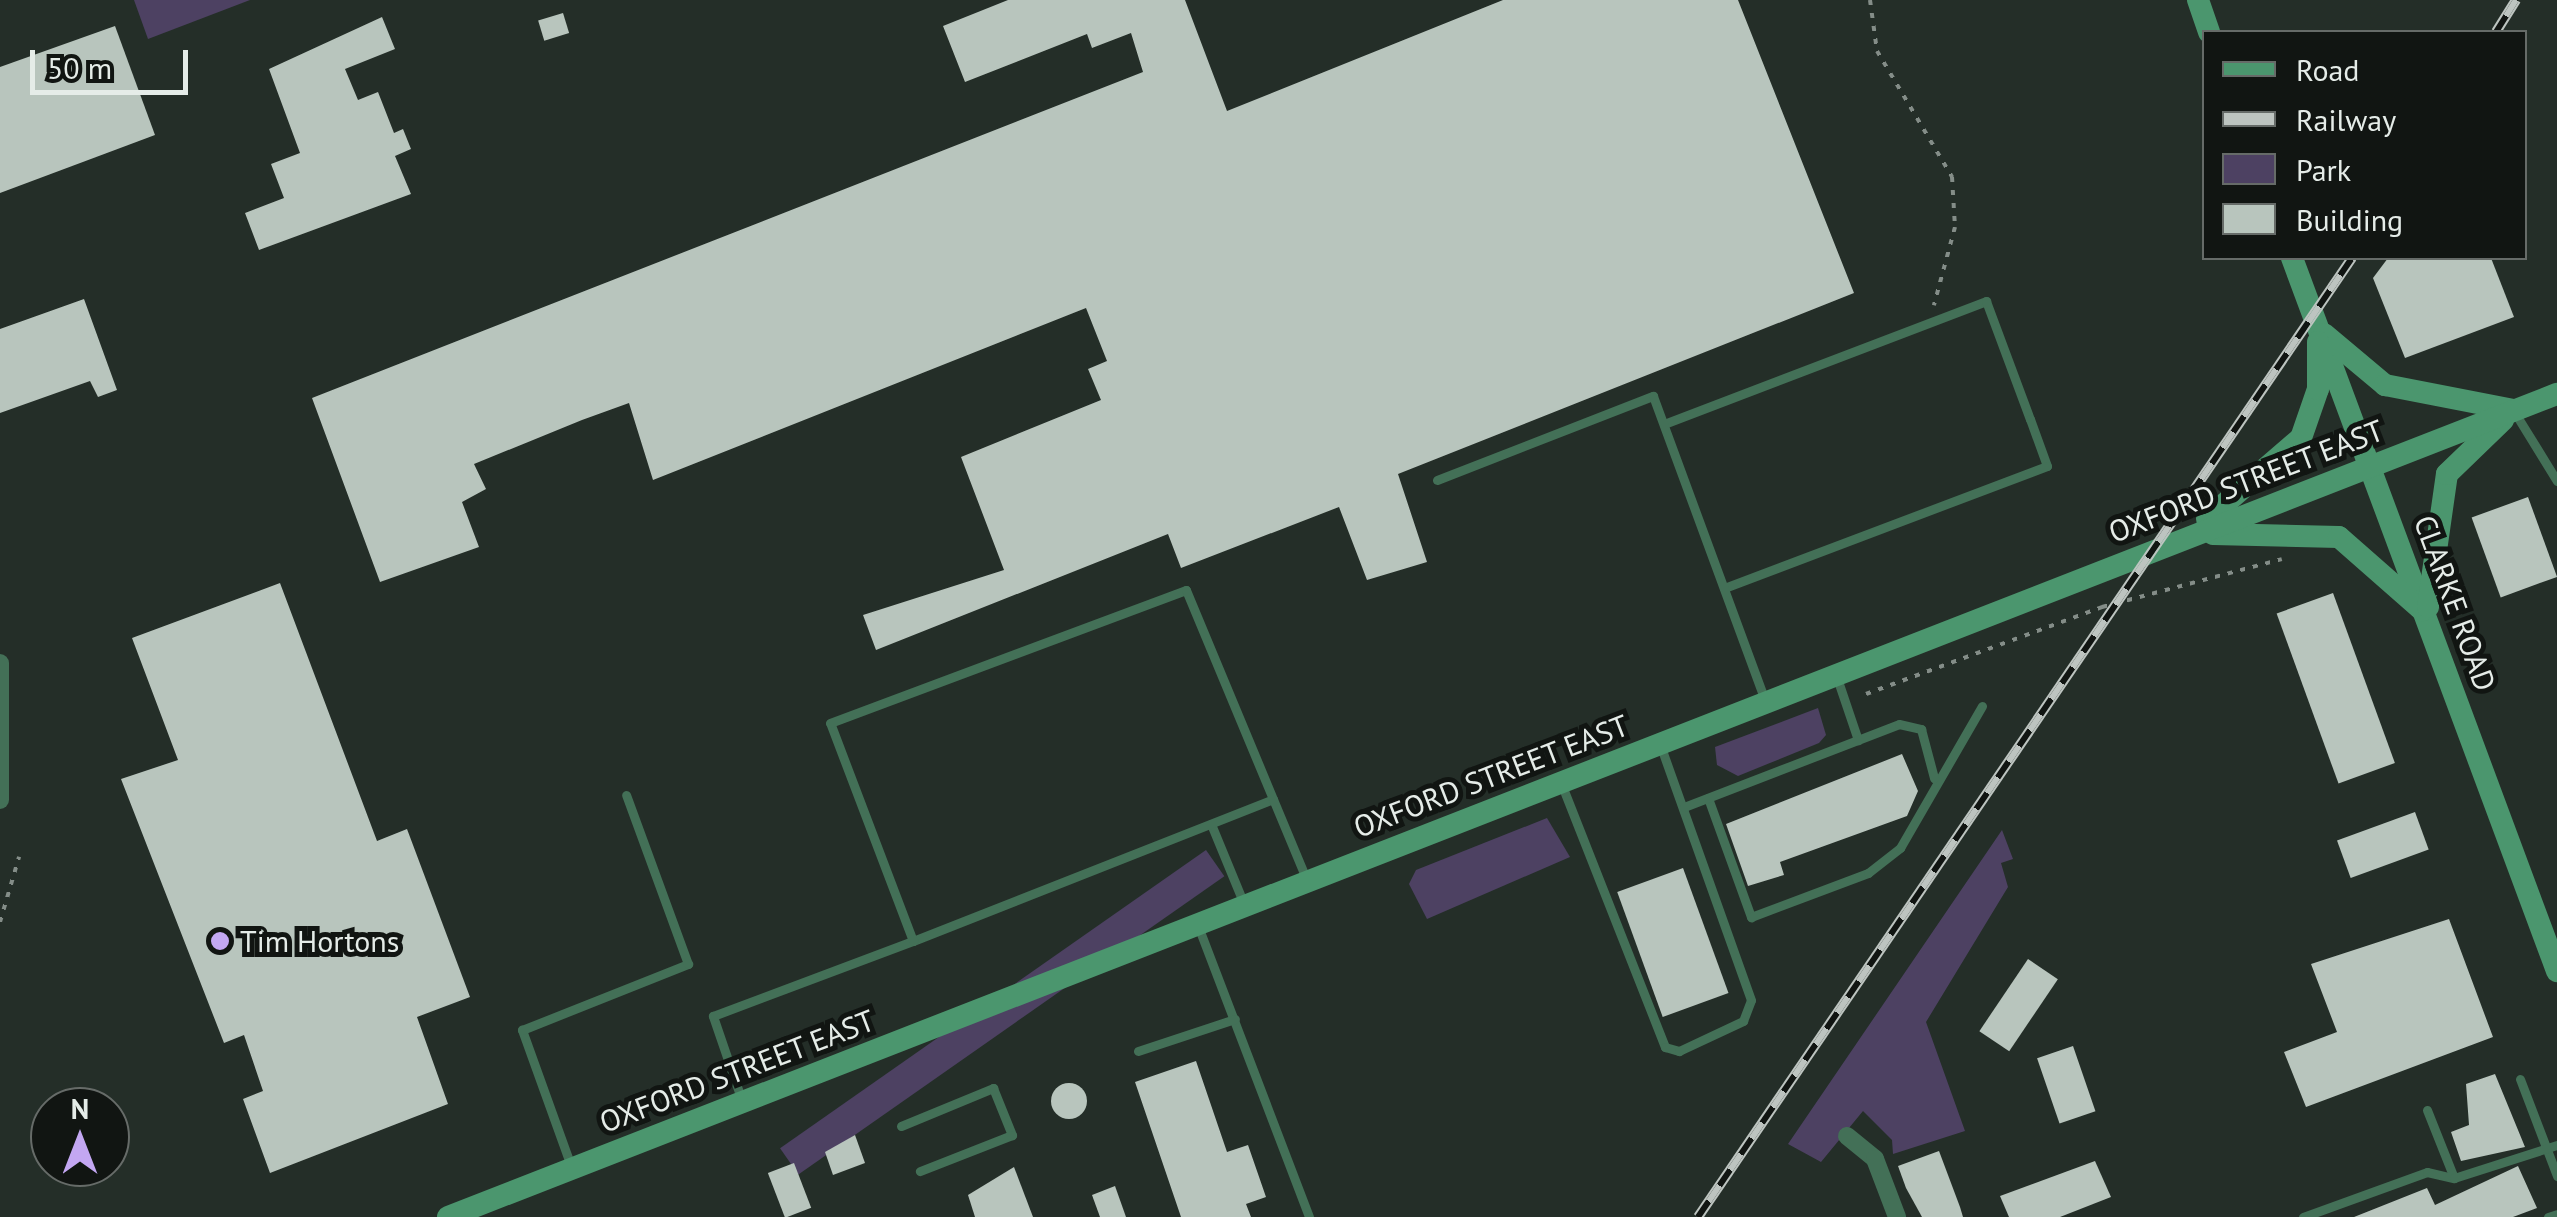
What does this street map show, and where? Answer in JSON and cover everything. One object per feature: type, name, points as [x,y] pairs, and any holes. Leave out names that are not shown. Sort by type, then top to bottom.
[{"type":"main road","points":[[2198,0],[2209,30]]},
{"type":"main road","name":"CLARKE ROAD","points":[[2293,260],[2551,934],[2557,971]]},
{"type":"main road","points":[[2318,328],[2385,384],[2514,410]]},
{"type":"main road","points":[[2185,536],[2301,438],[2318,389],[2318,328]]},
{"type":"main road","name":"OXFORD STREET EAST","points":[[448,1217],[2557,394]]},
{"type":"main road","points":[[2428,616],[2447,474],[2514,410]]},
{"type":"main road","points":[[2185,536],[2339,537],[2428,616]]},
{"type":"street","points":[[0,663],[0,800]]},
{"type":"street","points":[[1847,1136],[1875,1159],[1897,1217]]},
{"type":"lane","points":[[1664,424],[1986,301],[2047,466],[1724,588]]},
{"type":"lane","points":[[1437,480],[1653,396],[1766,700]]},
{"type":"lane","points":[[2514,410],[2556,478]]},
{"type":"lane","points":[[913,940],[830,723],[1186,590],[1307,880]]},
{"type":"lane","points":[[1835,673],[1858,740]]},
{"type":"lane","points":[[1708,798],[1752,917],[1868,873],[1900,848],[1934,778],[1982,706]]},
{"type":"lane","points":[[1684,807],[1899,724],[1921,729],[1934,778]]},
{"type":"lane","points":[[1560,781],[1658,1031],[1679,1051],[1743,1021],[1751,1000],[1659,742]]},
{"type":"lane","points":[[572,1168],[522,1030],[688,964],[626,795]]},
{"type":"lane","points":[[742,1102],[713,1016],[1273,799]]},
{"type":"lane","points":[[1211,824],[1245,905]]},
{"type":"lane","points":[[1197,923],[1309,1217]]},
{"type":"lane","points":[[1138,1051],[1235,1019]]},
{"type":"lane","points":[[2520,1079],[2552,1147],[2557,1176]]},
{"type":"lane","points":[[901,1126],[993,1088],[1012,1136],[920,1170]]},
{"type":"lane","points":[[2427,1110],[2454,1178]]},
{"type":"lane","points":[[2303,1217],[2427,1172],[2454,1178],[2552,1147]]},
{"type":"lane","points":[[2548,1217],[2557,1214]]},
{"type":"path","points":[[1870,0],[1878,52],[1952,177],[1955,227],[1932,322]]},
{"type":"path","points":[[1866,694],[2102,607],[2301,552]]},
{"type":"path","points":[[0,922],[18,857]]},
{"type":"green space","points":[[134,0],[250,0],[148,39]]},
{"type":"green space","points":[[1818,708],[1826,735],[1819,743],[1738,776],[1717,765],[1715,747]]},
{"type":"green space","points":[[1547,818],[1570,857],[1427,919],[1409,884],[1416,870]]},
{"type":"green space","points":[[2002,830],[2013,859],[2001,863],[2008,887],[1926,1022],[1965,1131],[1893,1154],[1892,1140],[1863,1111],[1821,1162],[1788,1144]]},
{"type":"green space","points":[[1206,850],[1224,876],[798,1174],[780,1148]]},
{"type":"building","points":[[1008,0],[1185,0],[1227,111],[1503,0],[1738,0],[1854,293],[1398,474],[1427,562],[1367,580],[1339,507],[1181,568],[1168,534],[876,650],[863,615],[1004,570],[961,457],[1101,400],[1088,369],[1107,361],[1086,308],[653,480],[629,403],[582,420],[474,464],[486,489],[462,502],[479,547],[380,582],[312,398],[1143,72],[1131,33],[1092,48],[1087,34],[965,82],[943,26]]},
{"type":"building","points":[[563,13],[569,33],[544,41],[538,21]]},
{"type":"building","points":[[382,17],[395,49],[345,69],[358,100],[378,92],[394,133],[403,129],[411,149],[395,156],[411,194],[259,250],[245,213],[284,198],[271,164],[300,153],[269,69]]},
{"type":"building","points":[[115,26],[155,135],[0,193],[0,67]]},
{"type":"building","points":[[2386,260],[2492,260],[2514,317],[2405,358],[2373,278]]},
{"type":"building","points":[[84,299],[117,390],[98,397],[90,381],[0,413],[0,329]]},
{"type":"building","points":[[2528,497],[2557,577],[2501,597],[2472,518]]},
{"type":"building","points":[[280,583],[377,841],[407,829],[470,997],[417,1017],[448,1104],[270,1173],[243,1099],[263,1091],[244,1035],[224,1043],[121,779],[178,760],[132,638]]},
{"type":"building","points":[[2333,593],[2395,763],[2339,784],[2277,614]]},
{"type":"building","points":[[1902,754],[1918,791],[1907,816],[1780,862],[1784,875],[1748,886],[1726,824]]},
{"type":"building","points":[[2415,812],[2429,850],[2351,878],[2337,840]]},
{"type":"building","points":[[1683,868],[1728,993],[1663,1017],[1617,892]]},
{"type":"building","points":[[2449,919],[2493,1037],[2306,1107],[2284,1052],[2337,1032],[2311,964]]},
{"type":"building","points":[[2028,959],[2058,979],[2009,1051],[1979,1031]]},
{"type":"building","points":[[2073,1046],[2095,1111],[2060,1124],[2037,1058]]},
{"type":"building","points":[[1196,1061],[1227,1152],[1248,1145],[1266,1197],[1246,1204],[1251,1217],[1181,1217],[1135,1082]]},
{"type":"building","points":[[2495,1074],[2525,1147],[2461,1161],[2451,1132],[2469,1125],[2466,1084]]},
{"type":"building","points":[[1069,1083],[1082,1088],[1087,1101],[1082,1114],[1069,1119],[1056,1114],[1051,1101],[1056,1088]]},
{"type":"building","points":[[855,1135],[865,1163],[833,1175],[825,1152]]},
{"type":"building","points":[[1939,1151],[1963,1217],[1922,1217],[1898,1166]]},
{"type":"building","points":[[2095,1161],[2111,1197],[2060,1217],[2009,1217],[2000,1196]]},
{"type":"building","points":[[794,1163],[811,1208],[785,1217],[768,1173]]},
{"type":"building","points":[[2518,1166],[2537,1208],[2513,1217],[2354,1217],[2427,1188],[2435,1205]]},
{"type":"building","points":[[1014,1167],[1033,1217],[975,1217],[968,1195]]},
{"type":"building","points":[[1115,1186],[1126,1217],[1100,1217],[1092,1195]]},
{"type":"railway","points":[[2497,30],[2516,0]]},
{"type":"railway","points":[[1698,1217],[2351,260]]},
{"type":"place","name":"Tim Hortons","points":[[220,941]]}]
